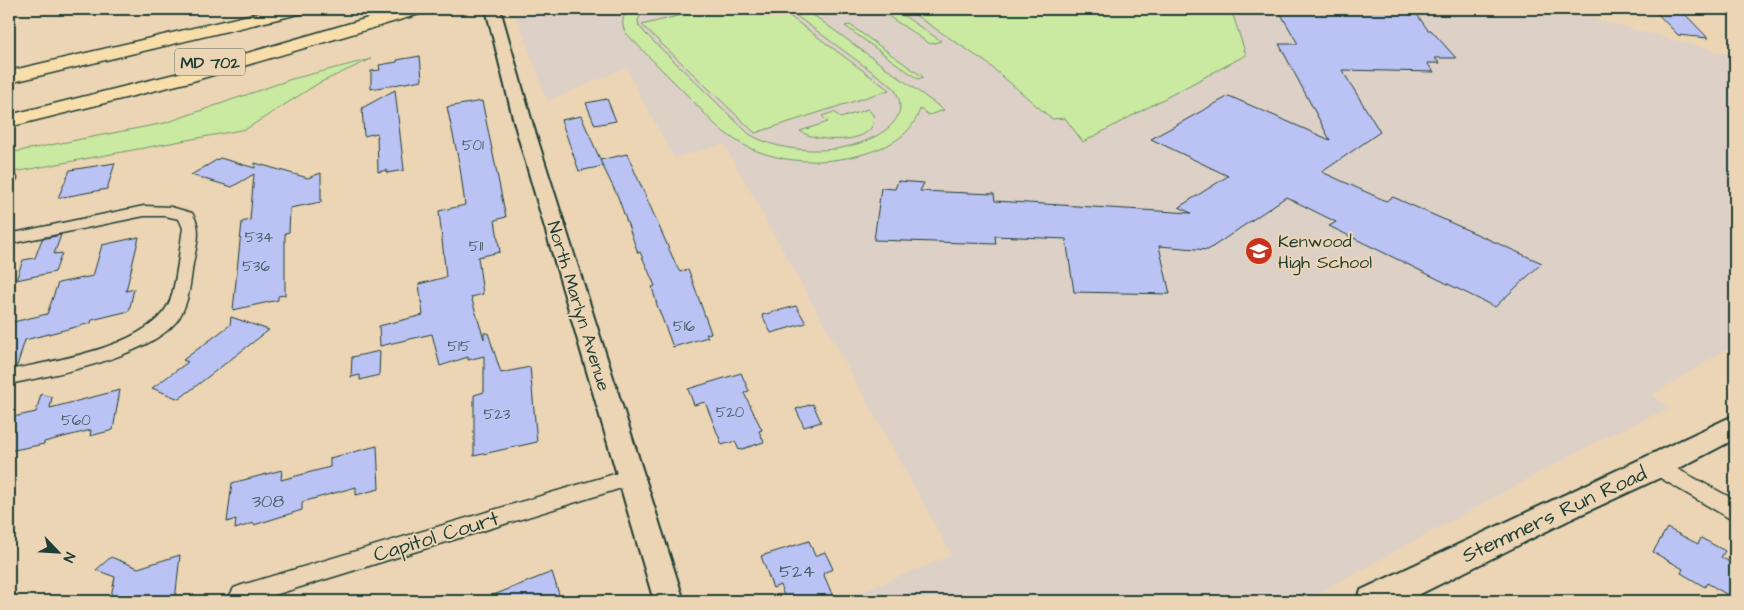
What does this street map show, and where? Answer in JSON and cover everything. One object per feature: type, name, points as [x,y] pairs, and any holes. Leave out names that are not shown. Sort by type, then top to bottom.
[{"type":"highway","points":[[9,67],[286,9]]},
{"type":"highway","name":"MD 702","points":[[9,77],[297,9]]},
{"type":"highway","name":"MD 702","points":[[9,112],[233,57],[411,9]]},
{"type":"highway","points":[[9,121],[186,77],[417,9]]},
{"type":"main road","name":"Stemmers Run Road","points":[[1373,601],[1558,511],[1657,466],[1735,426]]},
{"type":"street","name":"North Marlyn Avenue","points":[[494,14],[526,132],[630,477],[670,601]]},
{"type":"street","points":[[9,239],[144,211],[161,210],[180,213],[186,216],[191,228],[179,301],[176,312],[166,322],[134,342],[111,353],[9,377]]},
{"type":"street","points":[[1657,466],[1735,511]]},
{"type":"street","name":"Capitol Court","points":[[242,595],[630,477]]},
{"type":"shaded area","name":"Kenwood High School","points":[[539,9],[1556,9],[1735,56],[1735,344],[1652,395],[1669,408],[1605,437],[1304,601],[839,601],[952,555],[724,144],[674,158],[626,68],[547,101],[520,24],[515,17]]},
{"type":"green space","points":[[627,9],[644,9],[638,20],[639,26],[645,33],[749,134],[769,143],[802,150],[847,147],[860,143],[885,130],[894,122],[899,112],[899,100],[893,87],[787,9],[805,9],[944,110],[929,115],[920,109],[912,126],[900,138],[867,153],[831,160],[813,161],[777,157],[760,152],[743,145],[719,128],[625,32],[623,20]]},
{"type":"green space","points":[[705,9],[780,9],[889,90],[755,133],[642,25]]},
{"type":"green space","points":[[878,9],[894,9],[941,41],[930,44]]},
{"type":"green space","points":[[906,9],[1231,9],[1246,55],[1083,142],[1065,118],[1052,119],[987,63]]},
{"type":"green space","points":[[850,25],[923,77],[918,79],[845,26]]},
{"type":"green space","points":[[371,59],[319,83],[246,129],[9,173],[9,153],[165,123],[292,79]]},
{"type":"green space","points":[[868,109],[873,115],[873,125],[867,132],[857,137],[845,139],[819,138],[800,131],[828,122],[822,116],[834,112],[841,118]]},
{"type":"building","points":[[1278,9],[1413,9],[1428,30],[1431,30],[1456,58],[1434,58],[1440,63],[1427,63],[1434,72],[1342,70],[1380,132],[1322,172],[1386,201],[1393,197],[1542,263],[1495,307],[1329,226],[1336,222],[1286,197],[1208,250],[1159,246],[1170,294],[1074,292],[1066,239],[995,236],[996,244],[874,240],[881,188],[895,189],[898,181],[924,183],[920,191],[994,194],[995,201],[1191,213],[1179,207],[1228,176],[1151,139],[1229,96],[1330,140],[1279,44],[1298,44]]},
{"type":"building","points":[[1653,9],[1680,9],[1708,38],[1678,35]]},
{"type":"building","points":[[420,56],[422,80],[371,89],[371,71],[380,70],[379,65]]},
{"type":"building","points":[[395,90],[404,170],[387,173],[387,170],[378,172],[377,133],[364,136],[362,108]]},
{"type":"building","points":[[607,99],[616,121],[595,125],[586,103]]},
{"type":"building","points":[[482,101],[506,217],[495,220],[500,252],[478,257],[483,294],[471,297],[484,339],[484,333],[488,333],[501,373],[530,367],[537,442],[474,456],[474,395],[484,392],[484,356],[468,360],[468,357],[440,366],[432,334],[380,346],[379,326],[423,315],[419,284],[446,277],[439,211],[465,205],[460,167],[447,107]]},
{"type":"building","points":[[581,116],[603,166],[579,171],[561,120]]},
{"type":"building","points":[[627,154],[677,267],[680,272],[688,270],[690,274],[711,333],[706,334],[708,337],[673,347],[657,305],[652,287],[655,286],[640,252],[638,253],[618,197],[600,160]]},
{"type":"building","points":[[220,158],[255,168],[255,163],[308,178],[321,173],[321,202],[290,208],[289,232],[285,233],[285,295],[278,296],[278,300],[233,310],[242,222],[250,220],[254,174],[232,187],[191,175]]},
{"type":"building","points":[[115,163],[107,189],[58,198],[70,170]]},
{"type":"building","points":[[61,235],[54,254],[62,253],[55,272],[16,280],[23,260],[35,258],[42,239]]},
{"type":"building","points":[[139,237],[126,291],[134,289],[129,311],[25,340],[17,366],[9,368],[9,323],[47,314],[58,283],[93,276],[102,245]]},
{"type":"building","points":[[796,306],[806,323],[771,333],[762,315]]},
{"type":"building","points":[[231,317],[269,330],[179,399],[152,388],[188,362],[183,360],[230,325]]},
{"type":"building","points":[[380,351],[379,375],[360,380],[360,375],[351,377],[352,357]]},
{"type":"building","points":[[741,373],[749,391],[744,393],[762,430],[759,431],[764,442],[739,450],[735,441],[722,445],[705,402],[694,405],[688,389]]},
{"type":"building","points":[[120,390],[113,430],[90,436],[91,430],[44,442],[44,444],[9,451],[9,422],[12,422],[13,417],[36,412],[41,394],[52,397],[50,408]]},
{"type":"building","points":[[813,404],[821,422],[804,427],[796,409]]},
{"type":"building","points":[[377,446],[379,489],[356,495],[356,487],[302,502],[302,510],[254,525],[254,523],[235,529],[236,519],[227,522],[232,483],[282,470],[281,480],[330,467],[330,458]]},
{"type":"building","points":[[1667,528],[1698,544],[1701,538],[1725,551],[1721,557],[1735,565],[1735,599],[1707,583],[1705,587],[1681,573],[1683,569],[1653,552]]},
{"type":"building","points":[[809,541],[815,556],[825,552],[833,569],[823,573],[835,601],[786,601],[780,585],[773,588],[761,556]]},
{"type":"building","points":[[180,555],[175,601],[110,601],[115,577],[96,570],[111,557],[138,568]]},
{"type":"building","points":[[552,572],[561,601],[481,601],[481,600]]},
{"type":"place","name":"Kenwood High School","points":[[1259,251]]}]
